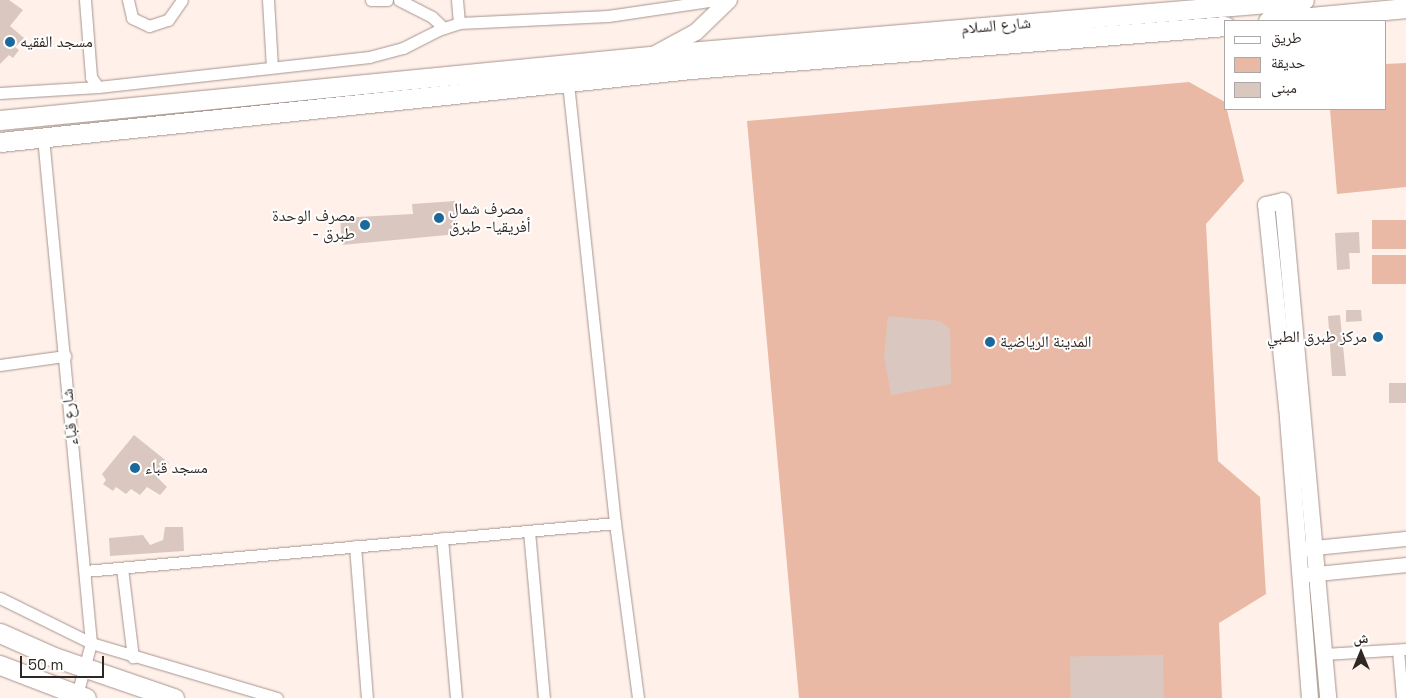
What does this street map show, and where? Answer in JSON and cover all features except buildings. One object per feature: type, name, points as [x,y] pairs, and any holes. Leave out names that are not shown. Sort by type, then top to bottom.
[{"type":"highway","name":"شارع السلام","points":[[690,61],[1304,0]]},
{"type":"highway","points":[[1279,20],[1406,8]]},
{"type":"highway","name":"شارع السلام","points":[[690,61],[1224,26]]},
{"type":"highway","points":[[0,120],[651,56],[690,61]]},
{"type":"highway","points":[[0,142],[42,136],[568,83],[690,61]]},
{"type":"highway","points":[[0,633],[87,668],[174,698]]},
{"type":"highway","points":[[0,665],[82,696]]},
{"type":"main road","points":[[651,56],[696,32],[728,2]]},
{"type":"main road","points":[[1310,698],[1266,205],[1283,201],[1328,698]]},
{"type":"street","points":[[84,0],[91,77],[98,87]]},
{"type":"street","points":[[128,0],[132,18],[142,25],[165,22],[178,2]]},
{"type":"street","points":[[268,0],[272,67]]},
{"type":"street","points":[[371,0],[387,0]]},
{"type":"street","points":[[399,0],[432,17],[444,28]]},
{"type":"street","points":[[457,0],[460,23]]},
{"type":"street","points":[[0,93],[98,87],[380,55],[404,48],[444,28],[460,23],[608,16],[709,1],[728,2]]},
{"type":"street","points":[[568,83],[615,523],[638,698]]},
{"type":"street","name":"شارع قباء","points":[[42,136],[65,356],[91,643],[82,696]]},
{"type":"street","points":[[0,365],[65,356]]},
{"type":"street","points":[[85,571],[615,523]]},
{"type":"street","points":[[529,531],[544,698]]},
{"type":"street","points":[[442,538],[456,698]]},
{"type":"street","points":[[1298,550],[1406,539]]},
{"type":"street","points":[[355,546],[367,698]]},
{"type":"street","points":[[1300,576],[1406,564]]},
{"type":"street","points":[[122,568],[133,657]]},
{"type":"street","points":[[0,598],[91,643],[133,657],[277,698]]},
{"type":"street","points":[[1324,654],[1402,650],[1402,698]]},
{"type":"green space","points":[[1406,63],[1406,187],[1337,194],[1330,110],[1386,110],[1386,64]]},
{"type":"green space","name":"المدينة الرياضية","points":[[1189,82],[1224,101],[1224,110],[1227,110],[1244,181],[1206,224],[1218,461],[1260,497],[1266,594],[1219,623],[1222,698],[799,698],[747,121]]},
{"type":"green space","points":[[1372,220],[1406,220],[1406,249],[1372,249]]},
{"type":"green space","points":[[1372,255],[1406,255],[1406,284],[1372,284]]},
{"type":"place","name":"مسجد الفقيه","points":[[10,42]]},
{"type":"place","name":"مصرف شمال أفريقيا- طبرق","points":[[439,218]]},
{"type":"place","name":"مصرف الوحدة - طبرق","points":[[365,225]]},
{"type":"place","name":"مركز طبرق الطبي","points":[[1378,337]]},
{"type":"place","name":"المدينة الرياضية","points":[[990,342]]},
{"type":"place","name":"مسجد قباء","points":[[135,468]]}]
